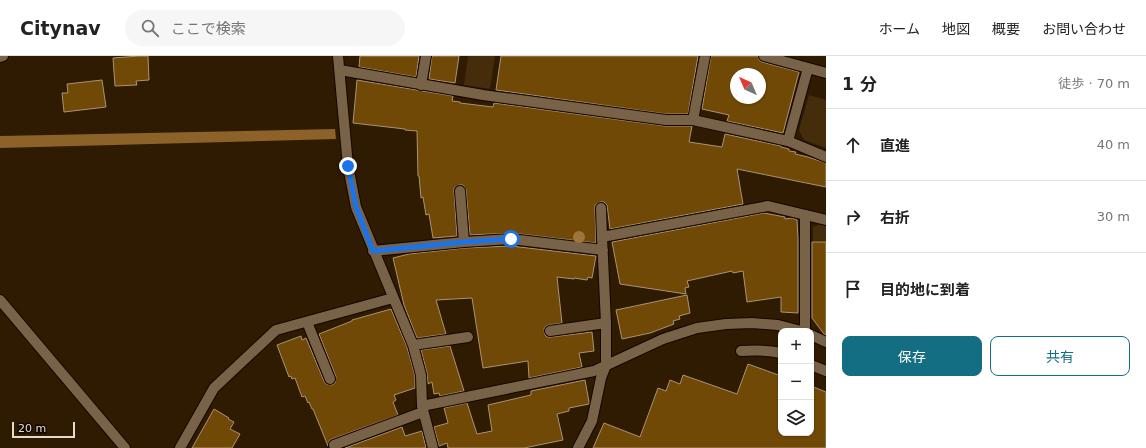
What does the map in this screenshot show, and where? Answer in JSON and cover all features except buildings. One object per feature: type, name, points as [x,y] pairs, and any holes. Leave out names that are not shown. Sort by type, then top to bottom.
[{"type":"street","points":[[338,56],[348,166],[356,207],[413,345],[421,375],[423,409],[433,448]]},
{"type":"street","points":[[421,85],[426,56]]},
{"type":"street","points":[[693,120],[705,56]]},
{"type":"street","points":[[764,56],[826,73]]},
{"type":"street","points":[[788,141],[808,68]]},
{"type":"street","points":[[340,70],[421,85],[666,120],[693,120],[788,141],[826,157]]},
{"type":"street","points":[[460,191],[464,242]]},
{"type":"street","points":[[602,237],[768,206],[826,220]]},
{"type":"street","points":[[578,448],[592,421],[601,378],[606,365],[606,323],[601,208]]},
{"type":"street","points":[[805,215],[805,328]]},
{"type":"street","points":[[373,251],[511,239],[603,250]]},
{"type":"street","points":[[180,448],[214,388],[276,330],[393,298]]},
{"type":"street","points":[[0,300],[125,448]]},
{"type":"street","points":[[307,322],[330,379]]},
{"type":"street","points":[[550,331],[606,323]]},
{"type":"street","points":[[334,446],[423,409],[594,371],[663,339],[697,328],[726,324],[752,323],[778,325],[790,328]]},
{"type":"street","points":[[814,336],[826,342]]},
{"type":"street","points":[[413,345],[468,337]]},
{"type":"street","points":[[742,351],[755,350],[778,352]]},
{"type":"street","points":[[814,366],[826,371]]},
{"type":"shaded area","points":[[468,56],[495,56],[490,89],[464,85]]},
{"type":"shaded area","points":[[809,95],[826,100],[826,148],[804,140],[799,130]]},
{"type":"shaded area","points":[[335,129],[336,139],[0,148],[0,136]]},
{"type":"shaded area","points":[[821,224],[826,225],[826,242],[813,241],[813,227]]},
{"type":"route","points":[[348,166],[356,207],[373,251],[511,239]]}]
